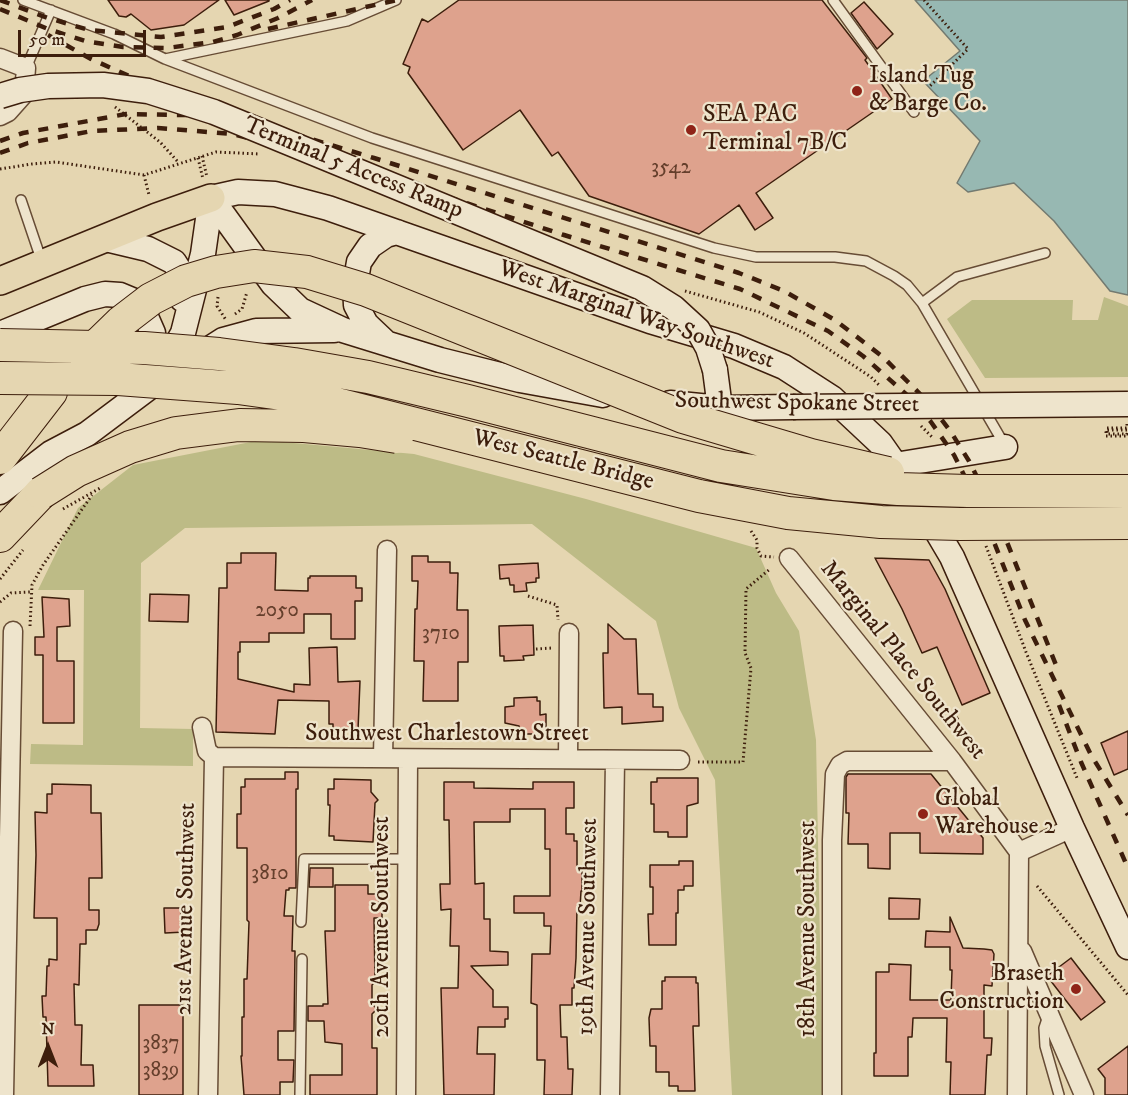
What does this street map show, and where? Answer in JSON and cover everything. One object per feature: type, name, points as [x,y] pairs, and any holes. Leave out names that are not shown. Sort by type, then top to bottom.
[{"type":"highway","points":[[0,458],[10,423],[51,392],[121,321],[151,299],[186,281],[216,272],[254,267],[307,272],[366,290],[684,417],[811,455],[968,491]]},
{"type":"highway","name":"West Seattle Bridge","points":[[0,345],[144,348],[219,354],[294,364],[368,377],[721,466],[834,484],[968,491],[1128,491]]},
{"type":"highway","name":"West Seattle Bridge","points":[[0,378],[118,379],[238,388],[317,399],[699,496],[788,513],[881,522],[1128,524]]},
{"type":"highway","points":[[13,541],[76,471],[130,447],[176,433],[239,425],[304,426],[360,431],[601,471]]},
{"type":"highway","points":[[0,527],[50,502]]},
{"type":"main road","name":"Terminal 5 Access Ramp","points":[[0,96],[32,88],[103,85],[148,91],[214,112],[608,273],[661,298],[688,319],[704,340],[715,370],[720,408]]},
{"type":"main road","name":"West Marginal Way Southwest","points":[[211,198],[238,192],[275,194],[328,208],[650,321],[734,346],[784,368],[832,398],[880,443],[916,494],[952,557],[1072,828],[1128,947]]},
{"type":"main road","points":[[0,281],[157,217],[211,198],[203,254],[183,333],[155,383]]},
{"type":"main road","name":"Southwest Spokane Street","points":[[211,198],[273,284],[300,310],[343,330],[389,345],[520,380],[616,398],[720,408],[1127,412]]},
{"type":"main road","points":[[389,345],[366,324],[356,305],[355,285],[359,262],[369,246],[386,235],[397,232]]},
{"type":"main road","points":[[106,239],[148,249],[174,262],[181,273],[183,333]]},
{"type":"main road","points":[[0,334],[85,299],[105,294],[120,295],[132,300],[147,317],[153,333],[156,359],[155,383]]},
{"type":"main road","points":[[0,492],[51,453],[87,434],[155,383],[224,340],[255,331],[343,330]]},
{"type":"main road","points":[[895,465],[1005,447]]},
{"type":"street","points":[[0,58],[26,68],[24,94],[8,112],[0,116]]},
{"type":"street","points":[[383,758],[387,550]]},
{"type":"street","name":"Marginal Place Southwest","points":[[789,558],[952,760],[1019,852]]},
{"type":"street","points":[[563,628],[568,759]]},
{"type":"street","points":[[4,1095],[22,631]]},
{"type":"street","name":"21st Avenue Southwest","points":[[202,727],[207,751],[214,757],[208,1095]]},
{"type":"street","name":"Southwest Charlestown Street","points":[[214,757],[680,760]]},
{"type":"street","name":"20th Avenue Southwest","points":[[406,1095],[408,759]]},
{"type":"street","name":"19th Avenue Southwest","points":[[610,1095],[615,760]]},
{"type":"street","name":"18th Avenue Southwest","points":[[832,1095],[832,840],[835,774],[840,765],[847,761],[952,760]]},
{"type":"street","points":[[1017,1095],[1019,852],[1072,828]]},
{"type":"street","points":[[1019,944],[1084,1095]]},
{"type":"lane","points":[[23,0],[114,34],[165,59],[372,138],[714,248],[756,257],[835,256],[866,261],[907,285],[922,303],[1005,447]]},
{"type":"lane","points":[[165,59],[347,21],[396,0]]},
{"type":"lane","points":[[833,0],[914,112]]},
{"type":"lane","points":[[26,68],[51,10]]},
{"type":"lane","points":[[21,200],[42,264]]},
{"type":"lane","points":[[922,303],[957,277],[1045,254]]},
{"type":"lane","points":[[301,922],[304,859],[408,859]]},
{"type":"lane","points":[[300,1095],[302,959]]},
{"type":"lane","points":[[1049,1014],[1044,1028],[1044,1037],[1059,1095]]},
{"type":"path","points":[[924,0],[968,49],[929,87]]},
{"type":"path","points":[[143,128],[160,142],[179,163]]},
{"type":"path","points":[[0,169],[56,162],[144,175],[216,152]]},
{"type":"path","points":[[144,175],[149,195]]},
{"type":"path","points":[[218,296],[217,306],[226,320],[242,309],[248,285]]},
{"type":"path","points":[[1127,412],[1127,428],[1107,428],[1107,434],[1127,434],[1127,430],[1106,430],[1106,436],[1128,436]]},
{"type":"path","points":[[22,631],[32,585],[93,494],[110,481]]},
{"type":"path","points":[[50,502],[93,494]]},
{"type":"path","points":[[0,579],[13,541]]},
{"type":"path","points":[[991,557],[1026,652],[1077,778]]},
{"type":"path","points":[[698,762],[743,762],[751,668],[745,653],[746,589],[770,569]]},
{"type":"path","points":[[0,602],[11,593],[30,592]]},
{"type":"path","points":[[528,596],[557,605],[563,628]]},
{"type":"path","points":[[536,649],[558,648]]},
{"type":"path","points":[[950,724],[959,717]]},
{"type":"path","points":[[1048,899],[1128,995]]},
{"type":"shaded area","points":[[1104,297],[1128,306],[1128,377],[985,378],[947,319],[972,300],[1073,300],[1072,320],[1098,320]]},
{"type":"shaded area","points":[[261,440],[414,454],[586,499],[756,548],[776,593],[799,631],[816,740],[823,1095],[732,1095],[715,780],[679,708],[656,621],[532,524],[185,528],[141,563],[140,728],[193,729],[193,766],[30,764],[31,744],[83,745],[84,590],[38,590],[78,508],[133,465]]},
{"type":"water","points":[[915,0],[1128,0],[1128,295],[1110,291],[1054,221],[1014,183],[968,192],[957,183],[980,141],[923,81],[960,51]]},
{"type":"building","points":[[108,0],[219,0],[184,25],[151,30],[131,14],[126,17],[119,16]]},
{"type":"building","points":[[225,0],[269,0],[269,1],[234,15]]},
{"type":"building","name":"SEA PAC Terminal 7B/C","points":[[459,0],[822,0],[867,58],[865,60],[892,99],[756,193],[773,218],[755,230],[739,205],[699,234],[589,196],[558,152],[552,156],[520,110],[463,150],[408,73],[410,67],[403,64],[422,19],[428,22]]},
{"type":"building","points":[[864,2],[893,34],[877,49],[851,13]]},
{"type":"building","points":[[241,553],[276,553],[275,590],[308,591],[310,576],[356,576],[356,588],[362,588],[362,601],[355,601],[355,639],[331,639],[331,614],[304,614],[304,633],[269,633],[269,642],[240,642],[238,679],[294,692],[294,684],[310,685],[309,648],[337,647],[338,682],[360,681],[358,730],[333,729],[333,724],[329,724],[329,701],[278,700],[275,734],[216,732],[219,588],[227,588],[227,563],[241,563]]},
{"type":"building","points":[[412,556],[428,556],[428,562],[450,562],[450,573],[458,573],[457,610],[468,610],[468,662],[458,662],[458,701],[423,701],[424,661],[414,661],[418,581],[412,581]]},
{"type":"building","points":[[875,558],[929,560],[945,589],[990,693],[962,705],[937,647],[922,653]]},
{"type":"building","points":[[538,563],[539,578],[536,578],[536,582],[526,583],[527,591],[514,592],[514,585],[510,585],[509,578],[500,579],[499,565]]},
{"type":"building","points":[[150,594],[189,595],[188,622],[149,621]]},
{"type":"building","points":[[42,597],[69,599],[70,626],[57,627],[57,661],[74,661],[74,723],[43,723],[43,655],[35,655],[35,637],[44,637]]},
{"type":"building","points":[[608,624],[624,639],[636,639],[638,694],[653,694],[653,707],[663,707],[663,721],[622,724],[622,707],[604,708],[603,653],[608,653]]},
{"type":"building","points":[[533,625],[534,655],[523,656],[524,660],[504,661],[504,656],[500,656],[499,626]]},
{"type":"building","points":[[537,697],[537,701],[540,701],[540,715],[546,714],[546,734],[519,734],[519,726],[505,723],[505,707],[514,706],[514,698]]},
{"type":"building","points":[[1128,731],[1128,769],[1114,775],[1101,743]]},
{"type":"building","points":[[285,772],[298,772],[296,888],[286,890],[284,916],[293,916],[294,1031],[278,1031],[278,1060],[294,1060],[293,1082],[280,1082],[280,1095],[244,1095],[241,1056],[242,1017],[244,1017],[244,979],[247,979],[249,922],[247,920],[247,848],[237,848],[237,814],[241,814],[241,787],[245,787],[245,779],[285,779]]},
{"type":"building","name":"Global Warehouse 2","points":[[848,774],[931,774],[983,838],[983,854],[920,853],[920,833],[890,833],[890,869],[868,868],[868,844],[848,844],[849,813],[846,813],[846,777]]},
{"type":"building","points":[[657,778],[698,778],[698,803],[687,806],[687,837],[668,837],[668,832],[654,832],[651,782],[657,782]]},
{"type":"building","points":[[334,779],[371,780],[371,792],[378,800],[375,803],[373,842],[334,840],[334,836],[329,836],[328,789],[334,789]]},
{"type":"building","points":[[444,782],[474,782],[474,788],[533,789],[533,782],[574,782],[574,808],[566,808],[566,834],[574,834],[574,841],[577,841],[577,868],[582,868],[582,891],[580,907],[577,907],[572,1005],[560,1005],[561,1037],[567,1037],[568,1069],[573,1069],[572,1095],[544,1095],[545,1060],[537,1060],[537,1005],[531,1003],[532,954],[550,954],[551,926],[544,926],[544,913],[514,913],[514,896],[550,896],[550,849],[545,849],[545,809],[510,809],[510,822],[474,822],[475,884],[484,883],[484,919],[490,919],[490,951],[508,952],[508,965],[471,966],[493,990],[493,1007],[508,1007],[505,1027],[478,1027],[477,1054],[495,1054],[494,1095],[444,1095],[441,988],[458,988],[459,946],[450,946],[451,909],[441,910],[440,884],[450,884],[449,820],[444,820]]},
{"type":"building","points":[[52,784],[91,785],[91,813],[101,813],[102,878],[89,878],[89,910],[99,910],[99,924],[97,930],[86,930],[86,944],[80,944],[79,985],[74,984],[75,1025],[82,1025],[81,1065],[93,1065],[94,1086],[48,1086],[46,1017],[43,1017],[42,996],[46,996],[49,959],[57,960],[57,918],[34,918],[35,812],[47,813],[47,794],[52,794]]},
{"type":"building","points":[[679,861],[693,861],[693,886],[684,886],[684,890],[678,890],[676,945],[649,945],[648,914],[653,914],[650,865],[679,865]]},
{"type":"building","points":[[310,868],[333,868],[333,887],[309,887]]},
{"type":"building","points":[[335,885],[368,885],[368,894],[379,894],[379,904],[382,904],[382,918],[374,918],[375,982],[372,985],[372,1004],[377,1009],[372,1014],[372,1048],[377,1048],[377,1095],[310,1095],[310,1075],[342,1075],[342,1044],[325,1042],[324,1021],[308,1021],[308,1006],[328,1004],[325,931],[335,931]]},
{"type":"building","points":[[889,898],[920,899],[919,919],[889,919]]},
{"type":"building","points":[[164,908],[181,908],[181,916],[185,916],[185,932],[165,933]]},
{"type":"building","points":[[950,917],[963,948],[992,950],[994,954],[992,986],[984,985],[984,1038],[992,1038],[991,1055],[987,1055],[985,1095],[950,1095],[951,1062],[946,1062],[947,1018],[913,1018],[912,1037],[908,1037],[908,1076],[874,1076],[876,972],[889,972],[889,964],[911,965],[910,1000],[951,1000],[950,947],[925,947],[926,931],[950,932]]},
{"type":"building","name":"Braseth Construction","points":[[1071,958],[1105,1002],[1081,1020],[1047,976]]},
{"type":"building","points":[[665,977],[696,977],[696,983],[698,983],[699,1026],[693,1026],[695,1091],[678,1091],[678,1086],[669,1086],[669,1072],[656,1072],[656,1046],[650,1046],[649,1018],[651,1009],[662,1009],[662,981],[665,981]]},
{"type":"building","points":[[139,1005],[183,1005],[183,1095],[139,1095]]},
{"type":"building","points":[[1128,1046],[1128,1095],[1105,1095],[1105,1078],[1098,1069]]},
{"type":"railway","points":[[0,0],[89,30],[161,37],[227,27],[274,9],[290,0]]},
{"type":"railway","points":[[0,9],[48,29],[85,41],[123,47],[167,48],[213,42],[237,35],[278,18],[312,0]]},
{"type":"railway","points":[[268,29],[397,0]]},
{"type":"railway","points":[[48,35],[91,59],[158,89],[223,112]]},
{"type":"railway","points":[[0,141],[23,133],[126,114],[235,116],[739,273],[784,291],[835,320],[883,357],[928,402],[951,432],[969,461],[997,517],[1056,665]]},
{"type":"railway","points":[[0,153],[28,143],[92,131],[158,128],[233,134],[344,163],[564,235],[740,289],[828,331],[863,356],[907,395],[931,422],[954,455],[980,507],[1025,620],[1091,755],[1128,815]]},
{"type":"railway","points":[[1059,705],[1081,762],[1128,868]]},
{"type":"place","name":"Island Tug & Barge Co.","points":[[857,91]]},
{"type":"place","name":"SEA PAC Terminal 7B/C","points":[[691,130]]},
{"type":"place","name":"Global Warehouse 2","points":[[923,814]]},
{"type":"place","name":"Braseth Construction","points":[[1076,989]]}]
